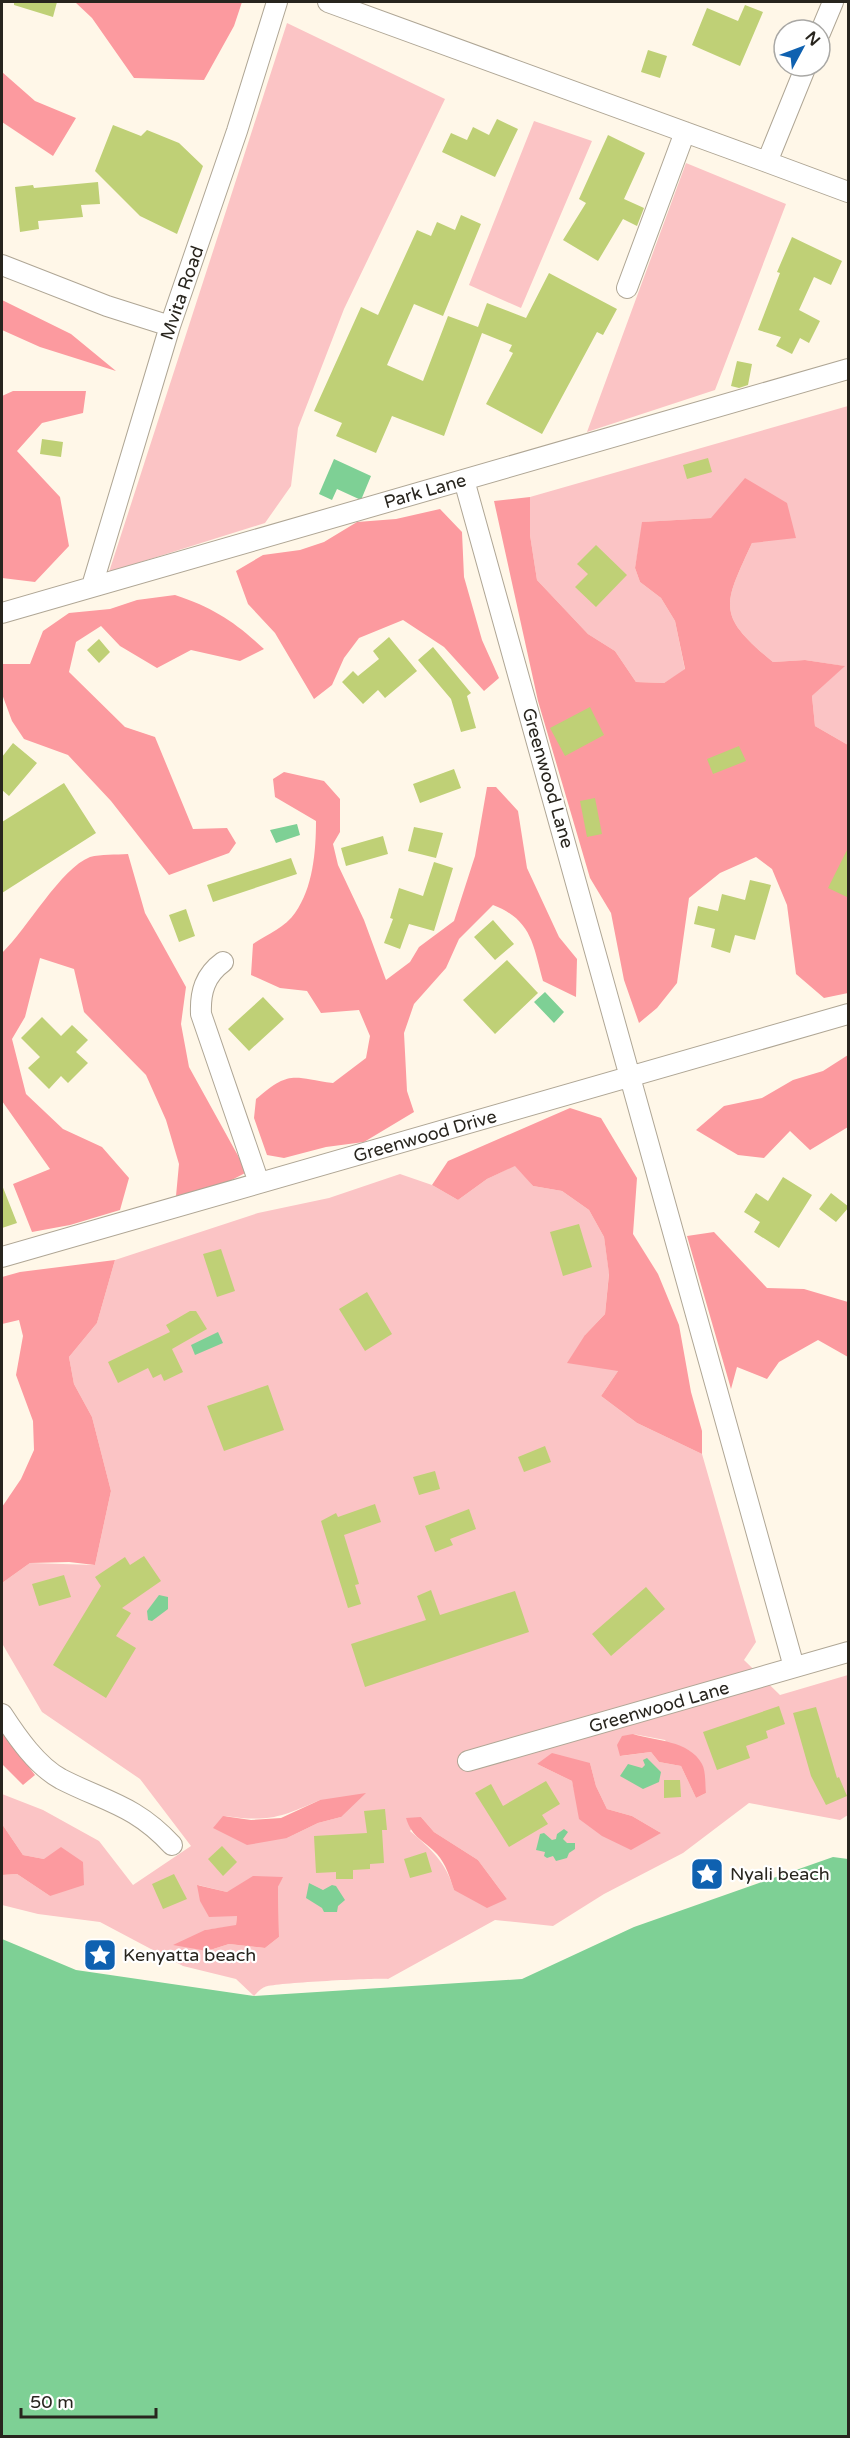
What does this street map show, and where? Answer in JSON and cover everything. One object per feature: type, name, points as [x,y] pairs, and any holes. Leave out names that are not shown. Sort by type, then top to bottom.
[{"type":"street","name":"Mvita Road","points":[[93,586],[170,326],[237,131],[277,2]]},
{"type":"street","points":[[328,2],[849,192]]},
{"type":"street","points":[[826,18],[833,2]]},
{"type":"street","points":[[767,162],[802,78]]},
{"type":"street","points":[[627,288],[685,132]]},
{"type":"street","points":[[2,265],[108,306],[170,326]]},
{"type":"street","name":"Park Lane","points":[[2,613],[849,369]]},
{"type":"street","name":"Greenwood Lane","points":[[464,480],[632,1077],[794,1667]]},
{"type":"street","points":[[223,962],[215,968],[204,987],[201,1014],[259,1183]]},
{"type":"street","name":"Greenwood Drive","points":[[2,1257],[849,1014]]},
{"type":"street","name":"Greenwood Lane","points":[[468,1761],[849,1652]]},
{"type":"street","points":[[2,1714],[19,1740],[60,1778],[135,1812],[155,1826],[172,1845]]},
{"type":"shaded area","points":[[75,2],[242,2],[234,26],[204,80],[134,78],[92,18]]},
{"type":"shaded area","points":[[287,23],[445,99],[344,309],[298,428],[291,486],[265,523],[109,572]]},
{"type":"shaded area","points":[[2,72],[35,101],[76,118],[53,156],[2,122]]},
{"type":"shaded area","points":[[534,121],[592,141],[521,308],[469,285]]},
{"type":"shaded area","points":[[686,163],[786,204],[715,390],[587,432]]},
{"type":"shaded area","points":[[2,300],[71,334],[116,371],[40,347],[2,330]]},
{"type":"shaded area","points":[[13,391],[86,391],[83,413],[42,423],[17,451],[60,497],[69,546],[35,582],[2,578],[2,396]]},
{"type":"shaded area","points":[[848,406],[848,745],[815,726],[812,696],[844,666],[805,660],[773,662],[742,632],[730,608],[731,596],[752,543],[711,518],[643,522],[635,568],[640,582],[661,598],[675,621],[685,670],[664,683],[636,682],[615,651],[588,634],[537,580],[530,535],[530,497]]},
{"type":"shaded area","points":[[334,459],[371,476],[361,500],[337,489],[332,500],[319,494]]},
{"type":"shaded area","points":[[745,478],[787,503],[796,538],[752,543],[731,596],[730,608],[734,620],[755,646],[773,662],[805,660],[845,666],[812,696],[815,726],[848,745],[848,993],[824,998],[796,974],[787,905],[772,869],[756,857],[720,873],[689,898],[677,983],[657,1008],[639,1023],[624,980],[611,913],[590,878],[538,701],[494,501],[530,497],[530,535],[537,580],[588,634],[615,651],[636,682],[664,683],[685,669],[675,621],[661,598],[640,582],[635,568],[642,522],[711,518]]},
{"type":"shaded area","points":[[440,509],[462,532],[464,577],[482,640],[499,678],[484,691],[444,647],[403,620],[359,638],[344,658],[332,685],[314,699],[275,633],[248,604],[236,571],[263,555],[300,550],[324,542],[357,522],[396,519]]},
{"type":"shaded area","points":[[175,595],[223,617],[264,649],[240,661],[191,650],[157,668],[120,646],[101,626],[76,642],[69,672],[125,727],[155,737],[193,829],[227,828],[236,843],[229,853],[169,875],[111,801],[68,755],[24,739],[12,721],[2,694],[2,664],[30,664],[43,631],[69,613],[110,609],[137,600]]},
{"type":"shaded area","points":[[284,772],[324,781],[340,799],[340,832],[333,844],[338,865],[364,920],[386,980],[410,962],[419,947],[454,921],[475,856],[487,787],[496,787],[518,811],[527,868],[559,937],[577,959],[576,997],[543,981],[529,935],[516,918],[493,905],[459,939],[446,968],[414,1004],[404,1033],[407,1091],[414,1112],[364,1142],[326,1147],[284,1158],[267,1155],[254,1118],[256,1099],[276,1083],[292,1078],[333,1083],[366,1058],[370,1036],[359,1010],[321,1013],[307,991],[280,988],[251,975],[253,944],[291,918],[306,892],[312,869],[316,821],[275,797],[273,779]]},
{"type":"shaded area","points":[[297,824],[300,835],[276,843],[270,830]]},
{"type":"shaded area","points":[[128,854],[145,913],[186,987],[181,1024],[189,1067],[247,1172],[205,1194],[176,1196],[179,1164],[166,1120],[146,1075],[84,1012],[74,969],[40,958],[25,1017],[12,1039],[26,1094],[63,1129],[102,1147],[129,1178],[120,1210],[70,1225],[32,1232],[13,1184],[50,1169],[2,1101],[2,953],[56,886],[79,863],[94,856]]},
{"type":"shaded area","points":[[545,992],[564,1012],[554,1023],[534,1002]]},
{"type":"shaded area","points":[[848,1055],[848,1127],[810,1150],[790,1131],[764,1158],[738,1155],[696,1130],[724,1106],[762,1098],[793,1080],[823,1071]]},
{"type":"shaded area","points":[[570,1108],[601,1118],[637,1178],[633,1234],[658,1274],[679,1325],[691,1392],[702,1431],[702,1454],[637,1423],[601,1396],[618,1371],[567,1363],[585,1335],[605,1314],[609,1274],[604,1237],[589,1210],[562,1191],[533,1186],[515,1166],[487,1179],[458,1200],[432,1185],[448,1161]]},
{"type":"shaded area","points":[[516,1165],[533,1186],[562,1191],[589,1210],[604,1237],[609,1273],[605,1314],[585,1335],[618,1371],[601,1396],[637,1423],[702,1454],[756,1642],[744,1660],[780,1695],[848,1675],[848,1815],[840,1820],[749,1803],[683,1853],[604,1894],[553,1926],[495,1920],[388,1979],[272,1985],[262,1988],[254,1996],[236,1979],[183,1966],[100,1922],[38,1914],[2,1905],[2,1875],[17,1874],[50,1896],[44,1859],[23,1855],[2,1824],[2,1794],[43,1810],[99,1841],[133,1885],[191,1846],[140,1779],[42,1712],[3,1645],[2,1583],[30,1563],[95,1565],[111,1491],[92,1417],[74,1384],[69,1357],[97,1323],[115,1260],[258,1213],[329,1198],[400,1174],[432,1185],[458,1200],[487,1179]],"holes":[[[633,1734],[665,1740],[706,1793],[696,1798],[681,1766],[659,1762],[651,1752],[621,1756]],[[590,1763],[596,1786],[607,1809],[632,1816],[661,1833],[576,1798],[572,1781],[537,1764]],[[320,1800],[341,1817],[318,1823],[287,1838],[224,1816],[252,1819],[274,1817]],[[421,1817],[434,1832],[478,1860],[507,1899],[454,1890],[447,1872],[431,1850],[410,1831]],[[282,1877],[278,1887],[279,1937],[265,1948],[229,1944],[207,1951],[205,1930],[236,1926],[237,1916],[198,1885],[227,1892]]]},
{"type":"shaded area","points":[[714,1232],[767,1288],[804,1289],[848,1302],[848,1357],[818,1340],[779,1362],[767,1379],[737,1367],[731,1389],[687,1236]]},
{"type":"shaded area","points":[[115,1260],[97,1323],[69,1357],[74,1384],[92,1417],[111,1491],[95,1565],[69,1562],[30,1563],[2,1583],[2,1507],[21,1479],[34,1450],[33,1421],[16,1375],[23,1336],[19,1320],[2,1324],[2,1277],[20,1272]]},
{"type":"shaded area","points":[[218,1332],[223,1343],[195,1355],[191,1345]]},
{"type":"shaded area","points":[[159,1595],[168,1597],[168,1609],[152,1621],[148,1620],[147,1611]]},
{"type":"shaded area","points":[[2,1732],[35,1775],[23,1785],[2,1764]]},
{"type":"shaded area","points":[[633,1734],[689,1750],[702,1764],[706,1793],[696,1798],[681,1766],[659,1762],[651,1752],[620,1756],[617,1745],[622,1736]]},
{"type":"shaded area","points":[[552,1753],[590,1763],[596,1786],[607,1809],[632,1816],[661,1833],[631,1850],[602,1836],[579,1819],[572,1781],[537,1764]]},
{"type":"shaded area","points":[[647,1758],[661,1772],[659,1782],[643,1789],[620,1776],[628,1764],[642,1768],[645,1765],[643,1760]]},
{"type":"shaded area","points":[[366,1793],[341,1817],[318,1823],[287,1838],[247,1845],[213,1828],[223,1816],[251,1820],[281,1818],[320,1800]]},
{"type":"shaded area","points":[[421,1817],[434,1832],[478,1860],[507,1899],[487,1908],[454,1890],[440,1858],[415,1834],[406,1818]]},
{"type":"shaded area","points":[[2,1824],[23,1855],[44,1859],[61,1847],[83,1862],[84,1885],[50,1896],[17,1874],[2,1875]]},
{"type":"shaded area","points":[[564,1829],[568,1832],[563,1839],[567,1843],[575,1843],[575,1849],[569,1853],[567,1858],[556,1861],[553,1856],[547,1858],[544,1856],[545,1852],[536,1850],[540,1834],[544,1833],[552,1840],[556,1839],[557,1834]]},
{"type":"shaded area","points":[[833,1857],[848,1859],[848,2436],[2,2436],[2,1939],[76,1970],[254,1996],[522,1979],[634,1927]]},
{"type":"shaded area","points":[[253,1876],[283,1877],[278,1887],[279,1937],[265,1948],[229,1944],[207,1951],[173,1945],[205,1930],[236,1925],[237,1916],[209,1917],[200,1901],[197,1885],[227,1892]]},
{"type":"shaded area","points":[[309,1883],[323,1890],[332,1885],[336,1886],[345,1900],[338,1906],[337,1912],[324,1912],[322,1908],[306,1898]]},
{"type":"building","points":[[14,2],[57,2],[53,17],[14,5]]},
{"type":"building","points":[[745,5],[763,12],[740,66],[692,45],[707,8],[738,21]]},
{"type":"building","points":[[648,50],[667,56],[660,78],[641,72]]},
{"type":"building","points":[[497,119],[518,129],[495,177],[442,152],[451,133],[467,140],[473,127],[489,135]]},
{"type":"building","points":[[113,125],[141,136],[147,130],[179,143],[203,166],[177,234],[140,216],[95,171]]},
{"type":"building","points":[[608,135],[645,153],[624,199],[644,208],[637,226],[623,219],[598,261],[563,240],[586,203],[579,199]]},
{"type":"building","points":[[98,182],[100,204],[81,205],[83,217],[38,221],[39,229],[20,232],[15,187],[33,185],[34,188]]},
{"type":"building","points":[[461,215],[481,224],[443,316],[414,304],[387,365],[423,381],[448,316],[478,327],[487,303],[526,318],[549,273],[617,309],[603,335],[597,332],[542,434],[486,404],[513,353],[509,351],[512,345],[482,333],[444,436],[392,416],[376,453],[336,436],[342,423],[314,411],[361,307],[378,315],[417,230],[431,236],[437,222],[455,230]]},
{"type":"building","points":[[792,237],[842,261],[831,285],[814,277],[799,310],[820,321],[809,343],[800,338],[792,354],[776,346],[781,337],[758,330],[780,273],[777,272]]},
{"type":"building","points":[[737,361],[752,364],[748,385],[739,388],[731,386]]},
{"type":"building","points":[[42,439],[63,442],[61,457],[40,454]]},
{"type":"building","points":[[708,458],[712,472],[687,479],[683,465]]},
{"type":"building","points":[[596,545],[627,575],[596,607],[575,587],[588,574],[577,564]]},
{"type":"building","points":[[389,637],[417,671],[385,698],[378,690],[363,704],[342,682],[353,671],[358,676],[379,659],[373,651]]},
{"type":"building","points":[[99,639],[110,652],[99,663],[87,650]]},
{"type":"building","points":[[433,647],[471,693],[467,696],[476,728],[461,732],[451,699],[418,660]]},
{"type":"building","points":[[590,707],[604,735],[565,756],[550,728]]},
{"type":"building","points":[[13,743],[37,763],[9,796],[2,790],[2,757]]},
{"type":"building","points":[[739,746],[746,761],[713,774],[707,759]]},
{"type":"building","points":[[454,769],[461,788],[420,803],[413,784]]},
{"type":"building","points":[[64,783],[96,833],[2,893],[2,822]]},
{"type":"building","points":[[595,798],[602,834],[587,837],[580,801]]},
{"type":"building","points":[[414,827],[443,833],[436,858],[408,851]]},
{"type":"building","points":[[383,836],[388,854],[346,866],[341,848]]},
{"type":"building","points":[[849,846],[849,898],[828,888]]},
{"type":"building","points":[[291,858],[297,874],[213,902],[207,885]]},
{"type":"building","points":[[434,862],[453,868],[434,931],[409,924],[400,949],[384,943],[393,919],[390,918],[399,888],[423,896]]},
{"type":"building","points":[[750,880],[771,885],[755,940],[735,935],[730,953],[711,947],[715,929],[694,924],[698,906],[718,911],[722,894],[745,900]]},
{"type":"building","points":[[186,909],[195,936],[179,942],[169,915]]},
{"type":"building","points":[[493,920],[514,944],[495,960],[474,937]]},
{"type":"building","points":[[507,960],[538,993],[495,1034],[463,1000]]},
{"type":"building","points":[[263,997],[284,1019],[249,1051],[228,1029]]},
{"type":"building","points":[[42,1017],[61,1036],[72,1025],[88,1040],[76,1052],[88,1063],[68,1083],[61,1076],[49,1089],[28,1068],[40,1057],[21,1038]]},
{"type":"building","points":[[783,1177],[812,1195],[779,1248],[754,1232],[760,1222],[744,1212],[756,1193],[768,1201]]},
{"type":"building","points":[[2,1185],[17,1223],[2,1228]]},
{"type":"building","points":[[831,1193],[849,1207],[836,1222],[819,1209]]},
{"type":"building","points":[[579,1224],[592,1267],[563,1276],[550,1232]]},
{"type":"building","points":[[221,1249],[235,1291],[217,1297],[203,1254]]},
{"type":"building","points":[[367,1292],[392,1334],[365,1351],[339,1309]]},
{"type":"building","points":[[190,1311],[196,1311],[207,1329],[172,1349],[183,1372],[164,1381],[161,1374],[153,1378],[148,1368],[118,1383],[108,1362],[170,1332],[166,1325]]},
{"type":"building","points":[[268,1385],[284,1430],[224,1451],[207,1406]]},
{"type":"building","points":[[545,1446],[551,1462],[524,1472],[518,1457]]},
{"type":"building","points":[[435,1471],[440,1489],[419,1495],[413,1477]]},
{"type":"building","points":[[375,1504],[381,1522],[344,1535],[359,1584],[355,1585],[361,1604],[348,1608],[321,1521],[336,1513],[338,1517]]},
{"type":"building","points":[[469,1509],[476,1529],[450,1539],[453,1545],[435,1552],[425,1526]]},
{"type":"building","points":[[144,1556],[161,1581],[122,1608],[131,1613],[116,1636],[136,1648],[106,1698],[53,1665],[101,1586],[95,1577],[125,1557],[130,1565]]},
{"type":"building","points":[[64,1575],[71,1597],[39,1606],[32,1584]]},
{"type":"building","points":[[646,1587],[665,1609],[611,1656],[592,1634]]},
{"type":"building","points":[[431,1590],[440,1615],[515,1591],[529,1632],[365,1687],[351,1644],[426,1620],[417,1596]]},
{"type":"building","points":[[779,1706],[785,1724],[766,1731],[768,1738],[746,1746],[750,1758],[717,1770],[703,1732]]},
{"type":"building","points":[[816,1707],[837,1778],[839,1777],[847,1796],[826,1805],[811,1776],[793,1713]]},
{"type":"building","points":[[664,1780],[680,1780],[681,1797],[664,1798]]},
{"type":"building","points":[[546,1781],[560,1804],[542,1815],[548,1824],[509,1847],[475,1793],[491,1784],[503,1806]]},
{"type":"building","points":[[385,1809],[387,1830],[382,1830],[384,1863],[370,1864],[370,1869],[353,1870],[353,1879],[336,1879],[336,1872],[316,1873],[314,1836],[367,1833],[364,1811]]},
{"type":"building","points":[[222,1846],[237,1862],[223,1876],[208,1859]]},
{"type":"building","points":[[426,1852],[432,1872],[410,1878],[404,1859]]},
{"type":"building","points":[[174,1874],[187,1899],[163,1909],[152,1884]]},
{"type":"place","name":"Nyali beach","points":[[707,1874]]},
{"type":"place","name":"Kenyatta beach","points":[[100,1955]]}]
